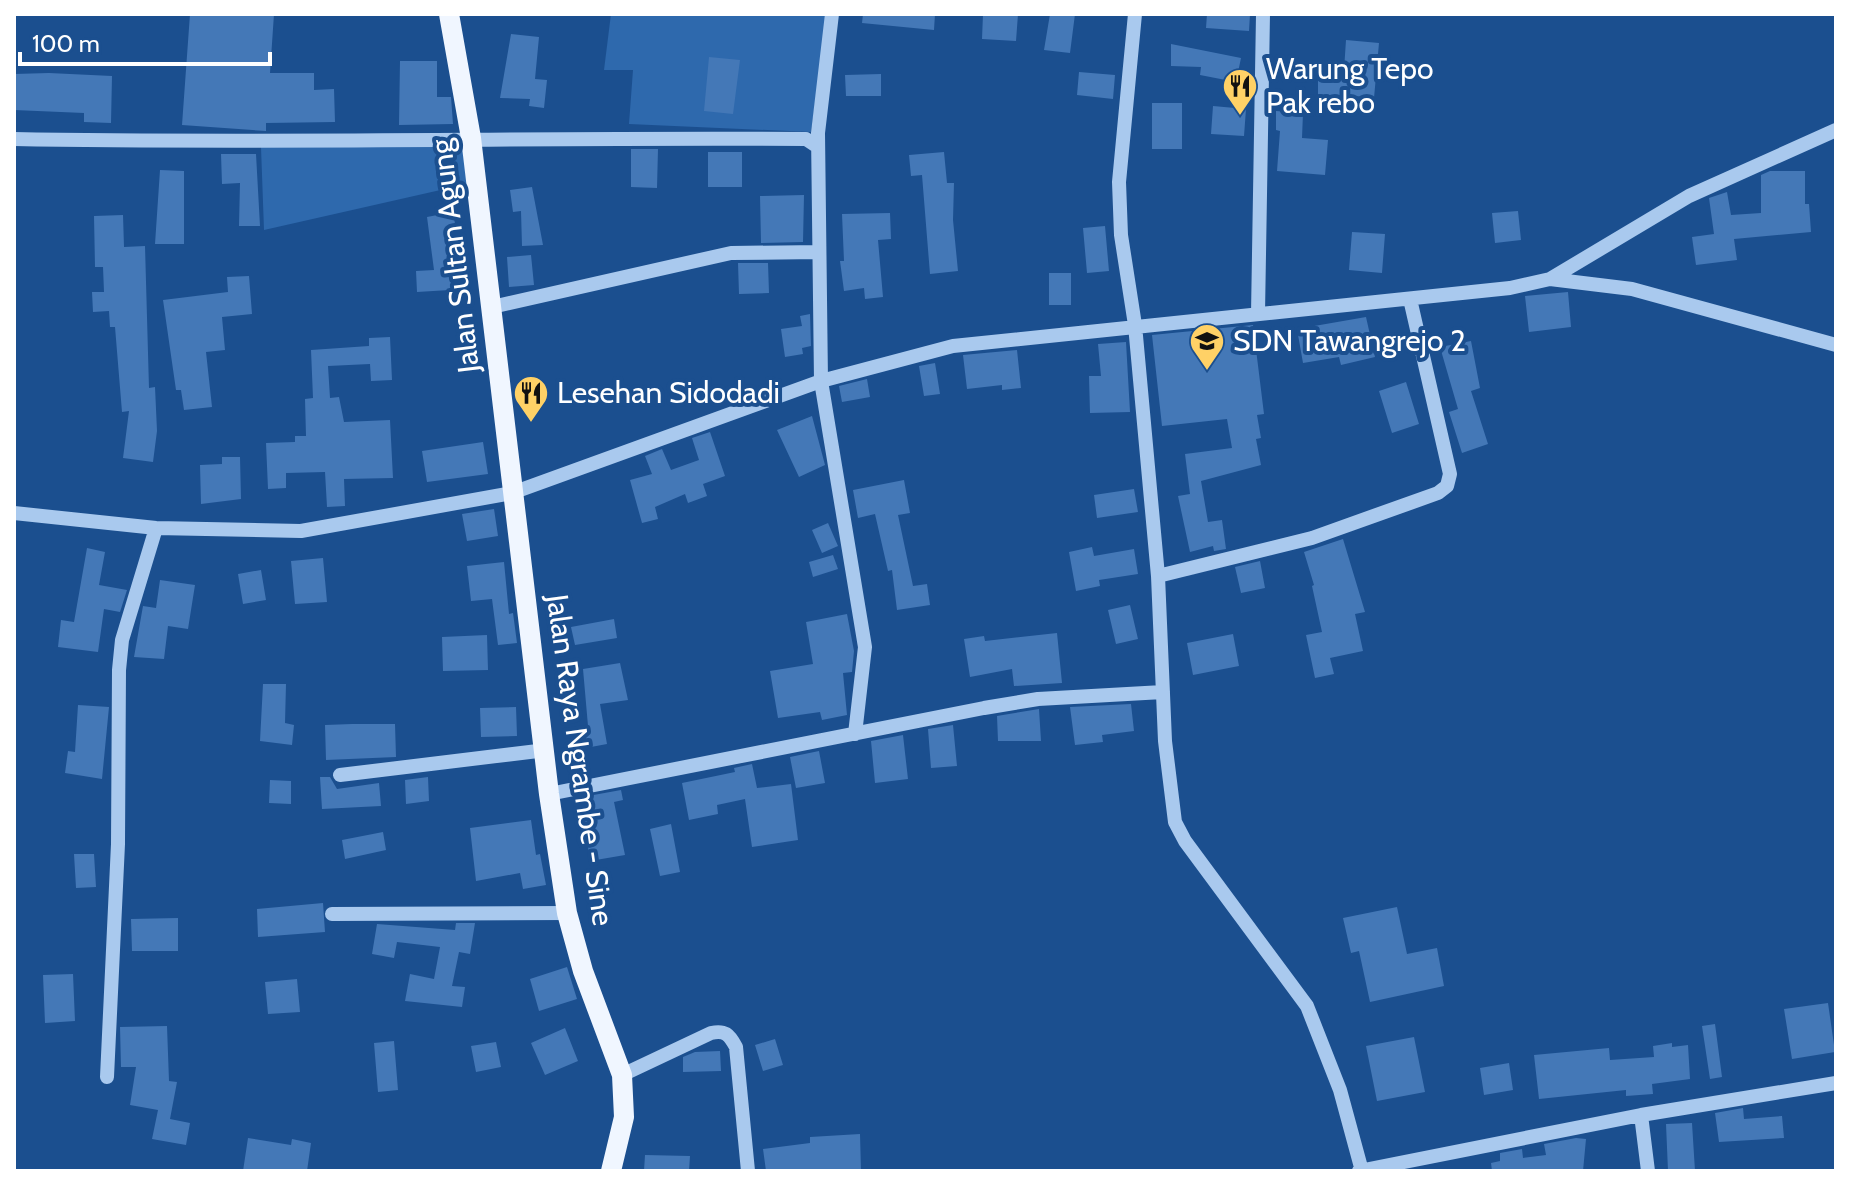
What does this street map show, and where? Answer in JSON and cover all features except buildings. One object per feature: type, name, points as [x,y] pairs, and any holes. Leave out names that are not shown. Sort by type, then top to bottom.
[{"type":"main road","name":"Jalan Sultan Agung","points":[[449,14],[471,138],[512,493]]},
{"type":"main road","name":"Jalan Raya Ngrambe - Sine","points":[[512,493],[567,913],[587,984],[622,1075],[624,1117],[611,1171]]},
{"type":"street","points":[[832,14],[818,147],[821,381],[865,647],[855,734]]},
{"type":"street","points":[[1135,14],[1119,182],[1121,235],[1135,325],[1158,576],[1163,692],[1175,822],[1185,841],[1307,1006],[1340,1090],[1361,1170],[1641,1115],[1836,1083]]},
{"type":"street","points":[[1258,314],[1263,14]]},
{"type":"street","points":[[14,513],[156,528],[301,531],[512,493],[821,381],[953,346],[1510,288],[1550,279],[1689,196],[1836,130]]},
{"type":"street","points":[[14,139],[226,143],[471,138],[806,139],[818,147]]},
{"type":"street","points":[[492,307],[731,253],[819,252]]},
{"type":"street","points":[[1550,279],[1632,289],[1836,345]]},
{"type":"street","points":[[1158,576],[1312,538],[1438,493],[1447,486],[1450,474],[1410,299]]},
{"type":"street","points":[[107,1077],[118,844],[119,670],[122,640],[156,528]]},
{"type":"street","points":[[549,794],[1038,699],[1163,692]]},
{"type":"street","points":[[340,775],[546,750]]},
{"type":"street","points":[[332,914],[567,913]]},
{"type":"street","points":[[622,1075],[711,1033],[722,1031],[730,1035],[736,1047],[748,1171]]},
{"type":"street","points":[[1641,1115],[1648,1171]]},
{"type":"shaded area","points":[[611,14],[827,14],[811,132],[629,124],[633,70],[604,70]]},
{"type":"shaded area","points":[[462,143],[467,184],[264,230],[261,147]]},
{"type":"place","name":"Warung Tepo Pak rebo","points":[[1240,117]]},
{"type":"place","name":"SDN Tawangrejo 2","points":[[1207,372]]},
{"type":"place","name":"Lesehan Sidodadi","points":[[531,424]]}]
